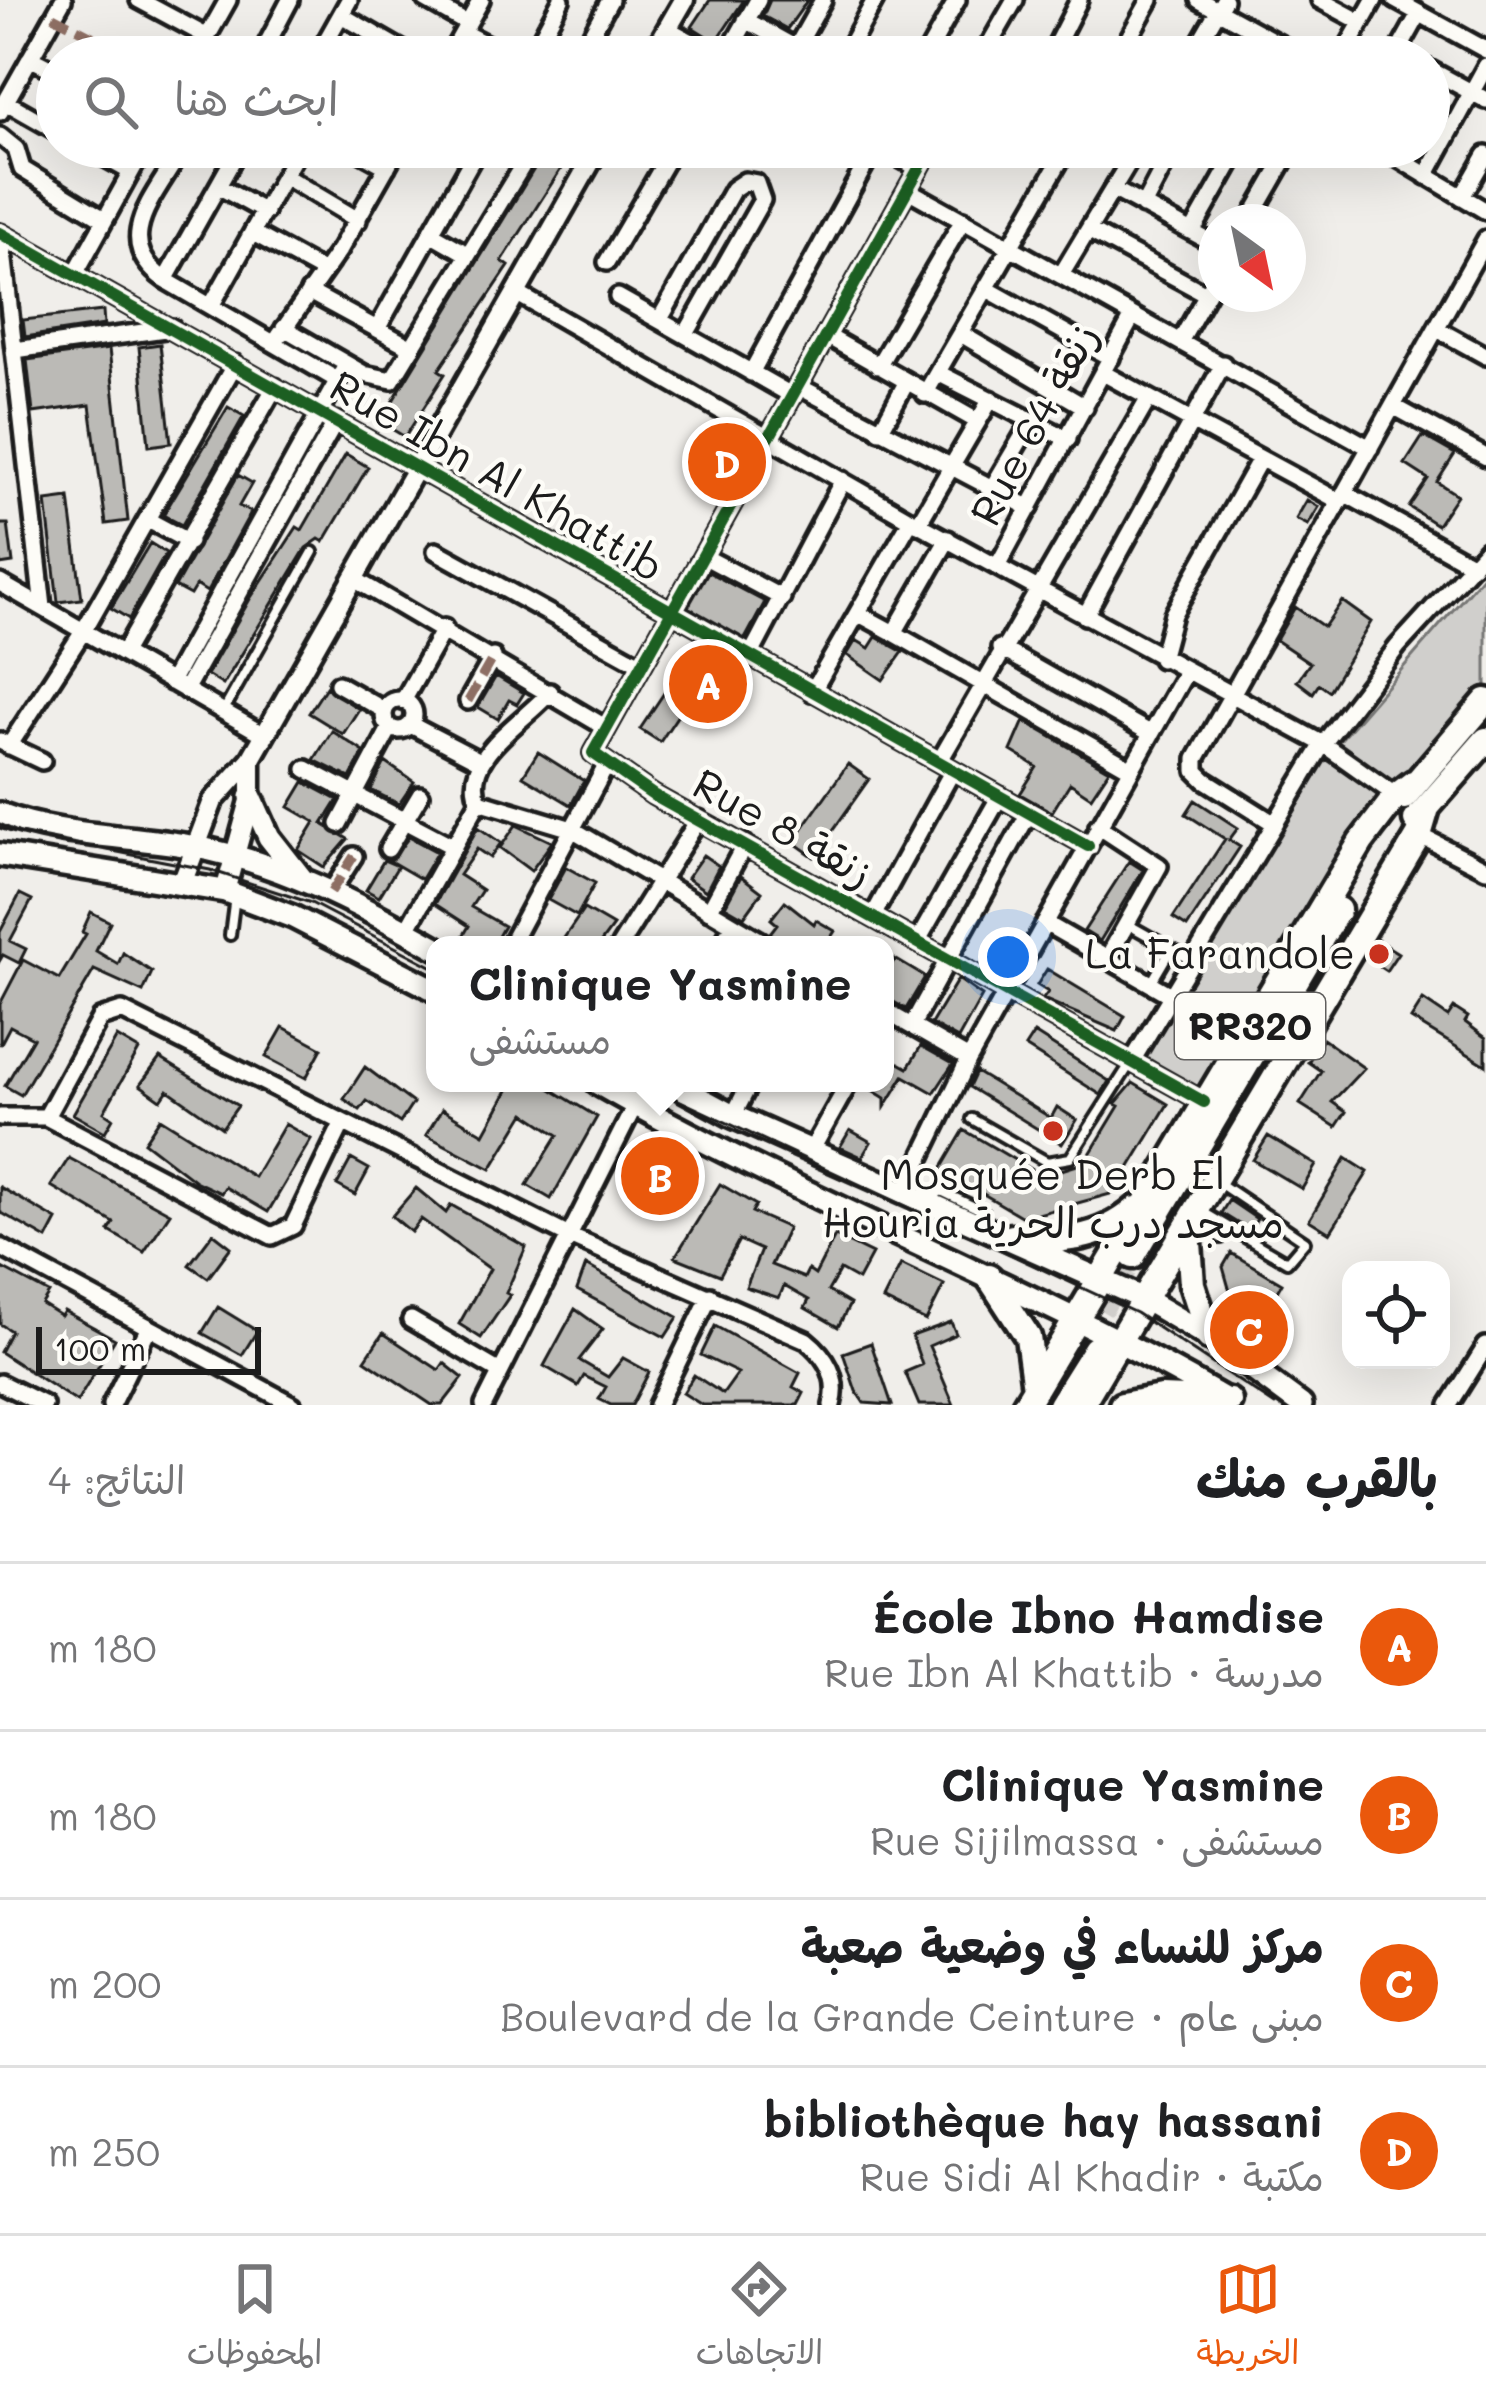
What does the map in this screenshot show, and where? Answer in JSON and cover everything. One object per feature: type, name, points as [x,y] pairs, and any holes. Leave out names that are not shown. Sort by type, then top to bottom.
[{"type":"main road","name":"RR320","points":[[1060,1405],[1100,1280],[1361,842],[1486,700]]},
{"type":"main road","name":"RR320","points":[[1135,1281],[1359,902],[1427,808],[1486,740]]},
{"type":"main road","name":"RR320","points":[[1081,1405],[1120,1338],[1135,1281],[1404,793]]},
{"type":"main road","points":[[251,797],[269,837],[302,880]]},
{"type":"main road","name":"RR320","points":[[1135,1281],[1192,1218],[1419,835],[1427,808]]},
{"type":"main road","points":[[0,814],[68,832],[194,847],[236,858],[331,892],[426,942]]},
{"type":"main road","points":[[0,855],[56,868],[183,881],[230,893],[293,917],[426,986]]},
{"type":"main road","points":[[612,1092],[989,1277],[1085,1335],[1120,1338],[1231,1403]]},
{"type":"main road","points":[[689,1092],[1100,1280],[1135,1281],[1300,1405]]},
{"type":"main road","points":[[1011,1237],[1054,1241],[1095,1234],[1122,1220],[1150,1194]]},
{"type":"main road","points":[[1192,1218],[1189,1270],[1209,1337]]},
{"type":"main road","points":[[989,1277],[1028,1336],[1034,1399]]},
{"type":"main road","name":"RR320","points":[[1034,1399],[1085,1335]]},
{"type":"main road","points":[[1122,1405],[1161,1398],[1231,1403]]},
{"type":"street","points":[[43,36],[63,0]]},
{"type":"street","points":[[140,0],[206,36]]},
{"type":"street","points":[[209,36],[228,0]]},
{"type":"street","points":[[271,36],[290,0]]},
{"type":"street","points":[[426,0],[478,36]]},
{"type":"street","points":[[461,36],[481,0]]},
{"type":"street","points":[[542,36],[561,0]]},
{"type":"street","points":[[590,36],[610,0]]},
{"type":"street","points":[[663,36],[684,0]]},
{"type":"street","points":[[736,36],[758,0]]},
{"type":"street","points":[[803,36],[823,0]]},
{"type":"street","points":[[855,36],[875,0]]},
{"type":"street","points":[[937,36],[957,0]]},
{"type":"street","points":[[994,36],[1015,0]]},
{"type":"street","points":[[1061,36],[1079,0]]},
{"type":"street","points":[[1130,36],[1150,0]]},
{"type":"street","points":[[1199,0],[1221,5],[1270,36]]},
{"type":"street","points":[[1320,0],[1360,22]]},
{"type":"street","points":[[1353,36],[1374,0]]},
{"type":"street","points":[[1395,0],[1486,50]]},
{"type":"street","points":[[1204,36],[1221,5]]},
{"type":"street","points":[[329,36],[345,8],[384,36]]},
{"type":"street","points":[[1409,36],[1419,14]]},
{"type":"street","points":[[746,20],[775,36]]},
{"type":"street","points":[[668,28],[683,36]]},
{"type":"street","points":[[36,49],[3,107],[36,122]]},
{"type":"street","points":[[31,58],[36,61]]},
{"type":"street","points":[[1450,140],[1479,96],[1486,66]]},
{"type":"street","points":[[1450,82],[1479,96]]},
{"type":"street","points":[[0,136],[16,149],[22,169],[104,219]]},
{"type":"street","points":[[1462,197],[1486,155]]},
{"type":"street","points":[[124,168],[131,172]]},
{"type":"street","points":[[75,274],[133,168]]},
{"type":"street","points":[[172,168],[135,239],[140,260],[165,280],[274,344],[342,373],[385,382],[399,371],[513,168]]},
{"type":"street","points":[[165,280],[228,168]]},
{"type":"street","points":[[211,306],[288,168]]},
{"type":"street","points":[[274,344],[358,220],[386,168]]},
{"type":"street","points":[[377,329],[468,168]]},
{"type":"street","points":[[183,881],[213,801],[251,759],[587,168]]},
{"type":"street","points":[[608,262],[662,168]]},
{"type":"street","points":[[751,373],[866,168]]},
{"type":"street","points":[[926,394],[1055,168]]},
{"type":"street","points":[[1061,275],[1126,168]]},
{"type":"street","points":[[1143,206],[1163,168]]},
{"type":"street","points":[[1192,232],[1228,168]]},
{"type":"street","points":[[1259,204],[1280,168]]},
{"type":"street","points":[[1414,168],[1486,211]]},
{"type":"street","points":[[1426,176],[1431,168]]},
{"type":"street","points":[[354,579],[605,727],[674,614],[919,169]]},
{"type":"street","points":[[284,176],[358,220]]},
{"type":"street","points":[[659,319],[733,189],[745,181],[756,183],[762,200],[686,334]]},
{"type":"street","points":[[218,186],[265,212]]},
{"type":"street","points":[[1113,189],[1198,235]]},
{"type":"street","points":[[908,190],[1370,448]]},
{"type":"street","points":[[878,366],[963,220]]},
{"type":"street","points":[[1088,230],[1198,290]]},
{"type":"street","points":[[0,233],[43,607]]},
{"type":"street","name":"Rue Ibn Al Khattib","points":[[0,233],[1088,846]]},
{"type":"street","points":[[253,233],[324,272]]},
{"type":"street","points":[[432,234],[467,254]]},
{"type":"street","points":[[1275,824],[1196,771],[1196,759],[1484,247]]},
{"type":"street","points":[[987,290],[1149,398],[1473,565]]},
{"type":"street","points":[[309,292],[412,348]]},
{"type":"street","points":[[516,293],[915,522],[1404,793]]},
{"type":"street","points":[[618,297],[751,373],[880,430],[1030,508]]},
{"type":"street","points":[[1181,340],[1198,309]]},
{"type":"street","name":"Rue 64 زنقة","points":[[998,566],[1133,316]]},
{"type":"street","points":[[15,350],[172,328]]},
{"type":"street","points":[[284,328],[342,373]]},
{"type":"street","points":[[1436,328],[1486,356]]},
{"type":"street","points":[[961,334],[1085,407]]},
{"type":"street","points":[[827,336],[977,421]]},
{"type":"street","points":[[42,761],[5,743],[84,630],[235,364]]},
{"type":"street","points":[[1085,616],[1223,364]]},
{"type":"street","points":[[178,686],[329,417],[342,373]]},
{"type":"street","points":[[938,373],[1068,440]]},
{"type":"street","points":[[880,430],[906,383]]},
{"type":"street","points":[[123,653],[275,387]]},
{"type":"street","points":[[873,916],[981,683],[1149,398]]},
{"type":"street","points":[[812,692],[991,399]]},
{"type":"street","points":[[1393,406],[1486,457]]},
{"type":"street","points":[[992,488],[1033,420]]},
{"type":"street","points":[[1161,659],[1173,614],[1260,459]]},
{"type":"street","points":[[750,656],[843,480]]},
{"type":"street","points":[[148,520],[189,542]]},
{"type":"street","points":[[894,633],[948,539]]},
{"type":"street","points":[[1132,1061],[1323,744],[1398,646],[1486,550]]},
{"type":"street","points":[[436,551],[642,665]]},
{"type":"street","points":[[705,557],[782,598]]},
{"type":"street","points":[[0,583],[265,735]]},
{"type":"street","points":[[859,614],[1130,768]]},
{"type":"street","points":[[384,710],[403,700],[444,628]]},
{"type":"street","points":[[1000,648],[1150,734]]},
{"type":"street","points":[[468,701],[493,657]]},
{"type":"street","points":[[906,1189],[969,1059],[1186,672]]},
{"type":"street","points":[[338,684],[384,710],[390,728],[339,824]]},
{"type":"street","points":[[406,931],[479,801],[474,778],[480,761],[550,692]]},
{"type":"street","points":[[403,700],[414,713],[411,725]]},
{"type":"street","points":[[390,728],[411,725],[480,761]]},
{"type":"street","name":"Rue 8 زنقة","points":[[605,727],[593,753],[606,766],[1204,1102]]},
{"type":"street","points":[[230,893],[251,797],[251,759]]},
{"type":"street","points":[[514,936],[606,766]]},
{"type":"street","points":[[306,769],[454,847]]},
{"type":"street","points":[[388,849],[420,795]]},
{"type":"street","points":[[917,942],[1000,796]]},
{"type":"street","points":[[479,801],[544,816],[752,936]]},
{"type":"street","points":[[912,1025],[1029,813]]},
{"type":"street","points":[[626,936],[699,819]]},
{"type":"street","points":[[1098,826],[1159,866],[1108,957]]},
{"type":"street","points":[[1419,835],[1486,869]]},
{"type":"street","points":[[709,911],[745,844]]},
{"type":"street","points":[[331,892],[354,856]]},
{"type":"street","points":[[1045,923],[1172,996]]},
{"type":"street","points":[[727,936],[733,925]]},
{"type":"street","points":[[46,1117],[100,1018],[117,1011],[569,1236],[710,1296],[819,1351],[833,1379],[832,1405]]},
{"type":"street","points":[[894,1017],[969,1059]]},
{"type":"street","points":[[734,1116],[746,1092]]},
{"type":"street","points":[[812,1149],[844,1092]]},
{"type":"street","points":[[484,1405],[634,1105]]},
{"type":"street","points":[[0,1117],[46,1117],[272,1236],[293,1226],[342,1124]]},
{"type":"street","points":[[0,1247],[272,1400],[292,1405]]},
{"type":"street","points":[[662,1403],[710,1296]]},
{"type":"street","points":[[410,1320],[500,1372]]},
{"type":"street","points":[[111,1405],[149,1327]]},
{"type":"street","points":[[1449,1405],[1486,1346]]},
{"type":"street","points":[[0,1383],[44,1405]]},
{"type":"lane","points":[[223,712],[313,552]]},
{"type":"lane","points":[[230,893],[230,935]]},
{"type":"lane","points":[[1127,924],[1193,961]]},
{"type":"lane","points":[[1151,983],[1171,949]]},
{"type":"lane","points":[[972,1119],[1047,1162],[1070,1158],[1132,1061]]},
{"type":"lane","points":[[1192,1218],[1287,1262],[1305,1241],[1215,1180]]},
{"type":"lane","points":[[1192,1218],[1221,1238]]},
{"type":"lane","points":[[1244,1363],[1262,1334]]},
{"type":"shaded area","points":[[1486,572],[1486,685],[1380,803],[1200,1092],[1145,1056],[1315,769]]},
{"type":"building","points":[[710,0],[744,0],[720,36],[706,36],[692,27]]},
{"type":"building","points":[[770,0],[808,0],[787,29],[763,16]]},
{"type":"building","points":[[535,168],[562,168],[502,261],[509,266],[439,370],[445,374],[405,437],[380,422]]},
{"type":"building","points":[[103,311],[104,325],[25,337],[23,320]]},
{"type":"building","points":[[160,344],[171,443],[149,446],[139,347]]},
{"type":"building","points":[[109,349],[128,521],[106,524],[90,405],[33,413],[27,360]]},
{"type":"building","points":[[228,407],[244,416],[182,525],[163,515]]},
{"type":"building","points":[[1423,436],[1455,454],[1437,482],[1457,495],[1437,525],[1409,507],[1428,479],[1405,464]]},
{"type":"building","points":[[346,454],[368,467],[324,542],[319,539],[306,548],[223,685],[207,675],[250,599],[297,527],[302,530]]},
{"type":"building","points":[[238,475],[252,483],[239,506],[251,512],[207,592],[196,585],[190,595],[175,587]]},
{"type":"building","points":[[69,498],[82,599],[58,602],[46,501]]},
{"type":"building","points":[[1307,500],[1319,507],[1308,525],[1296,519]]},
{"type":"building","points":[[0,524],[8,524],[13,563],[0,565]]},
{"type":"building","points":[[150,543],[166,553],[129,619],[111,608]]},
{"type":"building","points":[[708,572],[765,602],[745,639],[688,607]]},
{"type":"building","points":[[1342,601],[1371,622],[1329,691],[1319,684],[1313,693],[1297,681],[1310,663],[1276,640],[1295,607],[1324,627]]},
{"type":"building","points":[[876,637],[903,652],[883,680],[847,655],[856,640],[869,648]]},
{"type":"building","points":[[688,657],[708,670],[660,742],[640,729]]},
{"type":"building","points":[[496,676],[524,693],[517,704],[509,700],[498,719],[478,707]]},
{"type":"building","points":[[326,687],[359,709],[343,734],[309,713]]},
{"type":"building","points":[[1024,721],[1109,770],[1091,797],[1070,783],[1052,812],[1020,794],[1037,767],[1011,751]]},
{"type":"building","points":[[332,731],[364,752],[350,778],[314,760]]},
{"type":"building","points":[[538,752],[584,781],[571,805],[523,776]]},
{"type":"building","points":[[385,762],[414,782],[399,804],[371,790]]},
{"type":"building","points":[[848,764],[869,779],[814,857],[793,842]]},
{"type":"building","points":[[304,782],[338,800],[323,824],[348,839],[324,867],[298,850],[315,822],[289,807]]},
{"type":"building","points":[[1195,800],[1238,828],[1229,840],[1240,847],[1187,927],[1173,918],[1225,839],[1186,814]]},
{"type":"building","points":[[516,825],[552,842],[531,871],[500,848]]},
{"type":"building","points":[[478,827],[501,843],[490,858],[477,849],[459,875],[482,890],[471,907],[504,926],[498,936],[463,936],[469,926],[435,904]]},
{"type":"building","points":[[409,837],[437,852],[421,879],[390,861]]},
{"type":"building","points":[[703,855],[719,866],[706,891],[687,878]]},
{"type":"building","points":[[384,860],[398,866],[379,897],[366,890]]},
{"type":"building","points":[[1129,861],[1143,870],[1100,941],[1084,931]]},
{"type":"building","points":[[566,867],[595,883],[577,916],[548,900]]},
{"type":"building","points":[[741,876],[762,892],[744,917],[725,906]]},
{"type":"building","points":[[20,894],[32,900],[10,941],[26,949],[19,963],[3,955],[0,960],[0,932]]},
{"type":"building","points":[[785,901],[814,924],[816,920],[835,931],[832,936],[774,936],[770,933],[777,924],[771,919]]},
{"type":"building","points":[[584,909],[613,926],[606,936],[565,936]]},
{"type":"building","points":[[91,912],[110,922],[96,951],[118,964],[123,953],[152,972],[143,992],[94,970],[21,1095],[5,1086],[33,1038],[10,1026],[0,1045],[0,1004],[23,960],[59,979],[86,934],[82,932]]},
{"type":"building","name":"La Farandole","points":[[1376,939],[1398,953],[1386,971],[1366,958]]},
{"type":"building","points":[[894,961],[925,977],[906,1009],[894,1002]]},
{"type":"building","points":[[1047,969],[1125,1016],[1117,1031],[1043,999],[1048,992],[1037,985]]},
{"type":"building","points":[[958,979],[982,996],[958,1039],[931,1024]]},
{"type":"building","points":[[1423,1000],[1448,1017],[1454,1008],[1468,1017],[1465,1022],[1486,1038],[1486,1065],[1411,1019]]},
{"type":"building","points":[[283,1027],[322,1048],[306,1078],[266,1057]]},
{"type":"building","points":[[1034,1033],[1109,1081],[1101,1095],[1025,1047]]},
{"type":"building","points":[[117,1037],[139,1050],[104,1112],[113,1118],[105,1132],[73,1114]]},
{"type":"building","points":[[1323,1039],[1364,1068],[1332,1102],[1346,1112],[1336,1127],[1300,1104],[1321,1071],[1308,1062]]},
{"type":"building","points":[[921,1046],[953,1064],[934,1093],[904,1076],[885,1107],[885,1098],[875,1092],[894,1092],[894,1060],[908,1068]]},
{"type":"building","points":[[160,1058],[238,1106],[222,1128],[168,1090],[161,1100],[140,1085]]},
{"type":"building","points":[[365,1067],[413,1103],[400,1123],[367,1101],[360,1110],[344,1099]]},
{"type":"building","points":[[976,1072],[1051,1118],[1057,1107],[1077,1120],[1062,1144],[969,1087]]},
{"type":"building","points":[[1133,1083],[1168,1104],[1114,1193],[1024,1218],[941,1169],[964,1130],[1042,1176],[1090,1161],[1119,1106],[1115,1104]]},
{"type":"building","points":[[507,1092],[556,1092],[597,1117],[551,1199],[527,1185],[558,1135],[525,1113],[491,1169],[426,1135],[442,1109],[484,1134]]},
{"type":"building","points":[[160,1118],[254,1177],[285,1124],[311,1139],[268,1212],[225,1187],[221,1193],[195,1181],[144,1142]]},
{"type":"building","points":[[850,1130],[871,1142],[862,1157],[840,1147]]},
{"type":"building","points":[[1268,1136],[1316,1165],[1302,1189],[1253,1160]]},
{"type":"building","points":[[648,1151],[698,1168],[675,1209],[620,1179],[632,1158]]},
{"type":"building","points":[[69,1158],[170,1213],[144,1252],[109,1231],[114,1223],[51,1186]]},
{"type":"building","points":[[1346,1158],[1368,1172],[1330,1233],[1309,1220]]},
{"type":"building","points":[[351,1159],[369,1169],[355,1195],[337,1185]]},
{"type":"building","points":[[720,1184],[756,1205],[752,1212],[788,1228],[771,1265],[804,1278],[808,1270],[815,1275],[835,1236],[872,1254],[858,1280],[840,1270],[828,1291],[850,1304],[838,1327],[805,1308],[809,1300],[784,1286],[779,1298],[746,1287],[761,1250],[739,1240],[720,1275],[675,1257]]},
{"type":"building","points":[[0,1187],[57,1220],[47,1239],[0,1212]]},
{"type":"building","points":[[416,1188],[446,1213],[451,1205],[526,1247],[506,1293],[510,1295],[481,1338],[459,1324],[490,1269],[421,1219],[411,1232],[392,1216]]},
{"type":"building","points":[[1229,1200],[1257,1219],[1250,1231],[1221,1213]]},
{"type":"building","points":[[213,1233],[231,1247],[208,1278],[189,1265]]},
{"type":"building","points":[[1231,1253],[1282,1283],[1252,1335],[1241,1329],[1244,1324],[1238,1320],[1223,1267]]},
{"type":"building","points":[[901,1264],[944,1285],[926,1321],[883,1300]]},
{"type":"building","points":[[586,1265],[678,1317],[665,1337],[577,1290]]},
{"type":"building","points":[[0,1267],[49,1293],[42,1304],[61,1316],[64,1311],[115,1339],[77,1402],[0,1352],[11,1331],[0,1324]]},
{"type":"building","points":[[218,1307],[257,1331],[242,1355],[202,1333]]},
{"type":"building","points":[[575,1309],[603,1329],[579,1360],[608,1377],[623,1358],[649,1372],[632,1405],[611,1405],[599,1399],[606,1387],[584,1376],[578,1386],[544,1366]]},
{"type":"building","points":[[951,1322],[956,1334],[929,1346],[954,1405],[919,1405],[905,1372],[922,1365],[912,1336]]},
{"type":"building","points":[[715,1326],[800,1373],[793,1387],[804,1393],[798,1405],[702,1405],[683,1393],[694,1375],[723,1394],[738,1373],[701,1355]]},
{"type":"building","points":[[383,1333],[439,1370],[444,1363],[463,1378],[442,1405],[432,1405],[365,1360]]},
{"type":"building","points":[[871,1343],[892,1405],[864,1403],[843,1353]]},
{"type":"tunnel","points":[[1082,1341],[1125,1269]]},
{"type":"tram line","points":[[0,824],[20,833],[210,870],[311,903],[426,963]]},
{"type":"tram line","points":[[661,1092],[1136,1313],[1275,1405]]},
{"type":"marked path","points":[[53,16],[92,36]]},
{"type":"marked path","points":[[468,701],[493,657]]},
{"type":"marked path","points":[[331,892],[354,856]]},
{"type":"cycle path","points":[[919,168],[593,753],[653,795],[1204,1102]]},
{"type":"cycle path","points":[[0,233],[1088,846]]},
{"type":"place","name":"bibliothèque hay hassani","points":[[727,462]]},
{"type":"place","name":"École Ibno Hamdise","points":[[708,684]]},
{"type":"place","name":"La Farandole","points":[[1379,954]]},
{"type":"place","name":"Mosquée Derb El Houria مسجد درب الحرية","points":[[1053,1131]]},
{"type":"place","name":"Clinique Yasmine","points":[[660,1176]]},
{"type":"place","name":"مركز للنساء في وضعية صعبة","points":[[1249,1330]]}]
